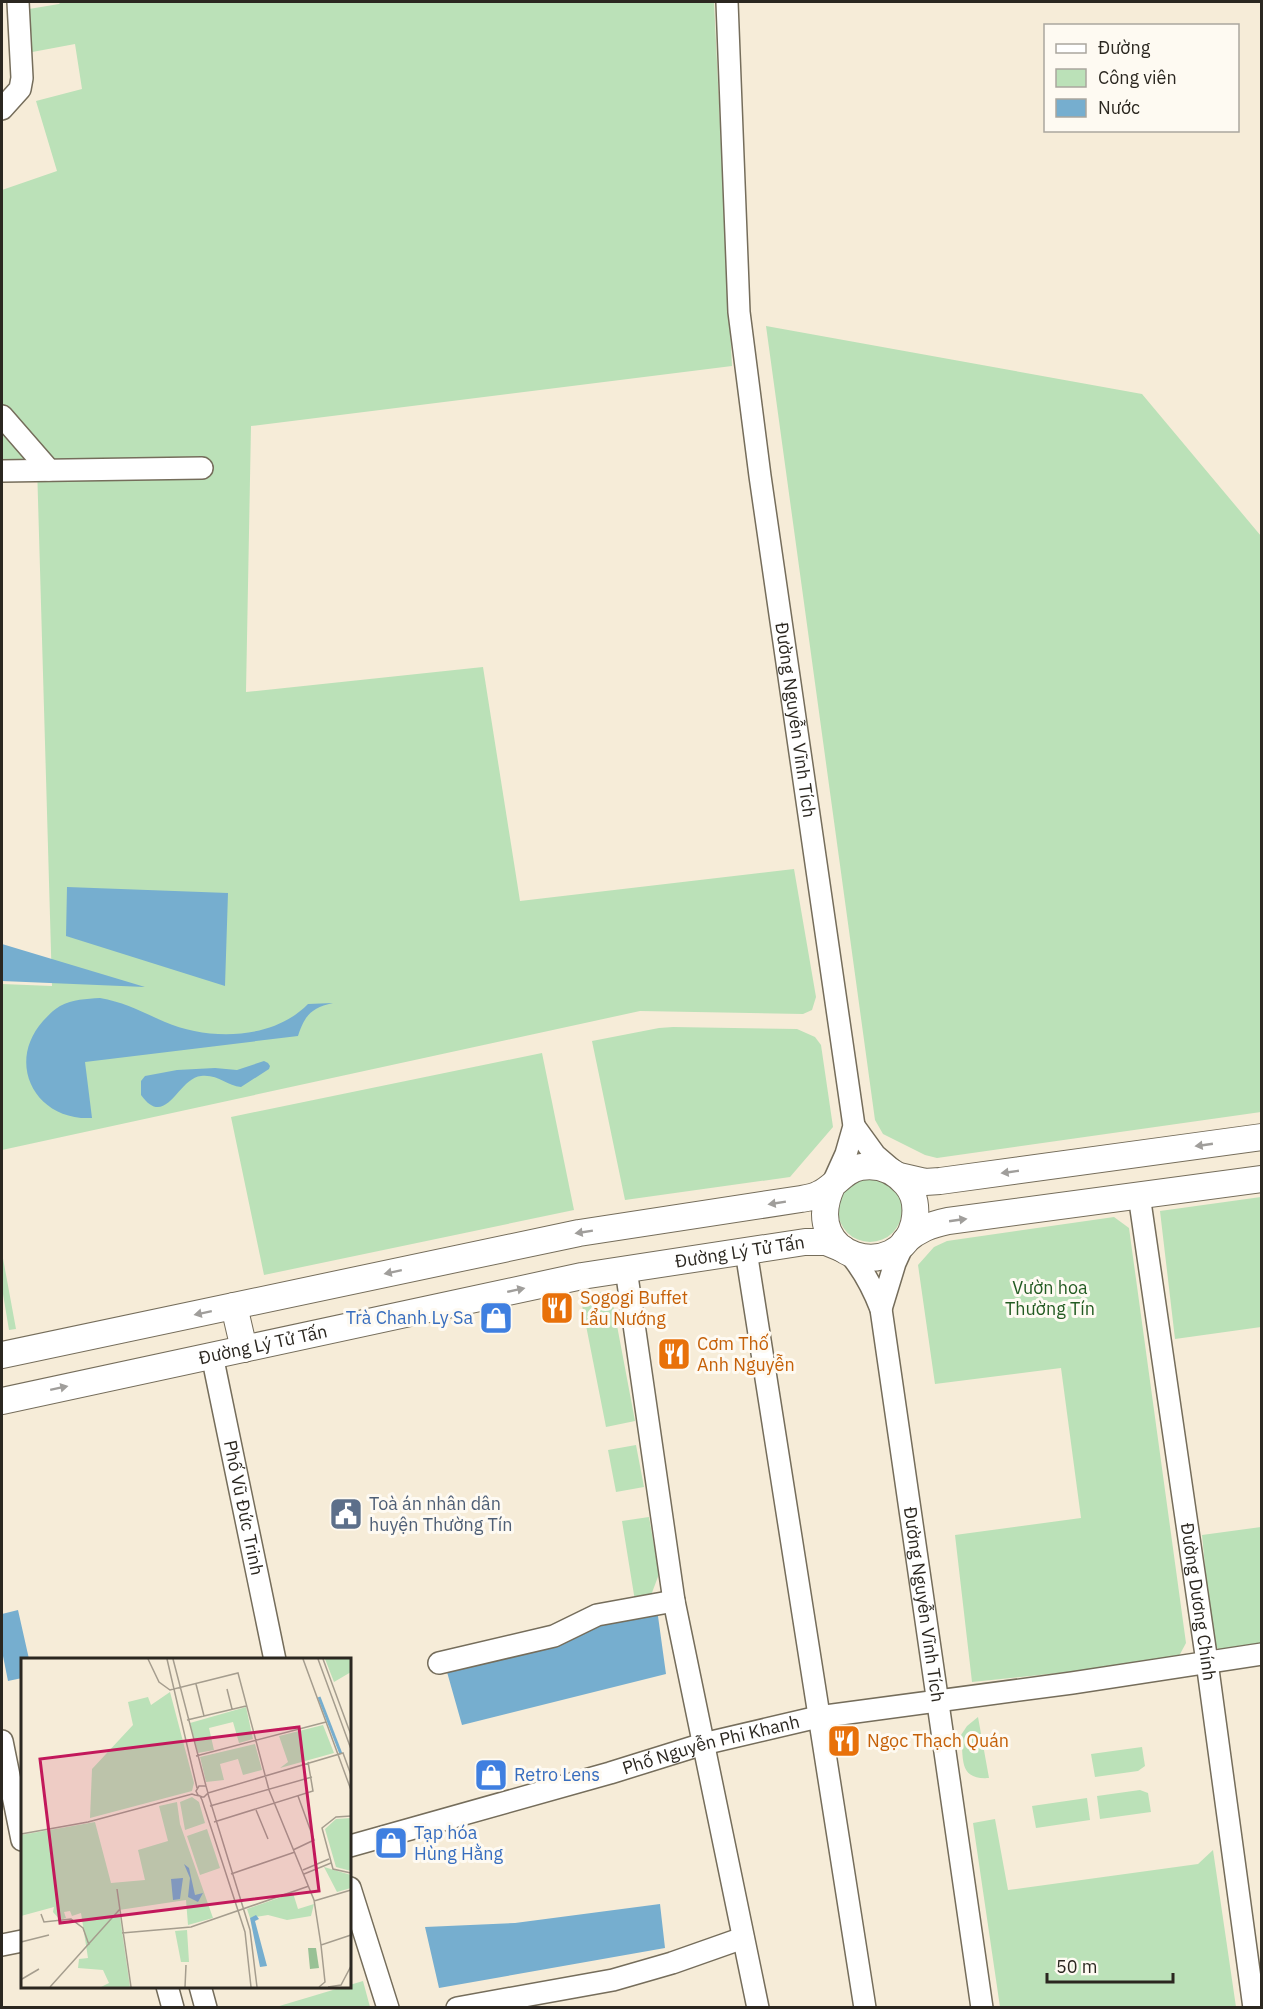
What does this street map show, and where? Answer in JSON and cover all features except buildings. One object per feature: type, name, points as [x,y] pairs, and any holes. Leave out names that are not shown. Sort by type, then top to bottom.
[{"type":"street","points":[[2,109],[20,89],[22,78],[18,2]]},
{"type":"street","name":"Đường Nguyễn Vĩnh Tích","points":[[727,2],[739,312],[760,476],[854,1126]]},
{"type":"street","points":[[2,416],[49,470]]},
{"type":"street","points":[[2,471],[202,468]]},
{"type":"street","points":[[854,1126],[875,1155],[909,1187],[915,1200],[916,1215],[913,1229],[895,1263],[881,1309]]},
{"type":"street","points":[[854,1126],[846,1154],[825,1200],[824,1216],[828,1232],[837,1245],[861,1267],[881,1309]]},
{"type":"street","points":[[2,1355],[579,1233],[801,1199],[820,1194],[832,1186],[843,1174],[857,1167],[873,1165],[899,1176],[925,1182],[940,1181],[1262,1137]]},
{"type":"street","points":[[847,1252],[865,1258],[881,1257],[894,1251],[918,1230],[948,1221],[1262,1179]]},
{"type":"street","name":"Đường Dương Chính","points":[[1139,1195],[1207,1662],[1254,2007]]},
{"type":"street","name":"Đường Lý Tử Tấn","points":[[2,1401],[582,1276],[805,1242],[826,1242],[847,1252]]},
{"type":"street","points":[[746,1251],[865,2007]]},
{"type":"street","points":[[626,1269],[674,1601],[758,2007]]},
{"type":"street","points":[[234,1306],[244,1349]]},
{"type":"street","name":"Đường Nguyễn Vĩnh Tích","points":[[881,1309],[982,2007]]},
{"type":"street","name":"Phố Vũ Đức Trinh","points":[[212,1355],[275,1658]]},
{"type":"street","points":[[439,1663],[554,1636],[597,1615],[674,1601]]},
{"type":"street","name":"Phố Nguyễn Phi Khanh","points":[[351,1846],[610,1773],[703,1744],[818,1717],[1072,1683],[1262,1654]]},
{"type":"street","points":[[2,1741],[21,1835]]},
{"type":"street","points":[[351,1891],[388,2007]]},
{"type":"street","points":[[457,2007],[613,1980],[672,1964],[743,1938]]},
{"type":"street","points":[[2,1945],[21,1941]]},
{"type":"street","points":[[167,1988],[172,2007]]},
{"type":"street","points":[[201,1988],[206,2007]]},
{"type":"green space","points":[[61,2],[714,2],[732,366],[251,426],[246,692],[483,667],[520,901],[794,869],[816,997],[812,1010],[803,1014],[640,1011],[2,1150],[2,984],[52,986],[37,465],[2,464],[2,190],[57,171],[36,101],[82,89],[75,44],[27,53],[23,10]]},
{"type":"green space","points":[[766,326],[1142,394],[1261,536],[1261,1112],[937,1158],[925,1155],[883,1134],[875,1120]]},
{"type":"green space","points":[[673,1027],[797,1029],[815,1037],[821,1045],[833,1127],[790,1177],[625,1200],[592,1041]]},
{"type":"green space","points":[[542,1053],[574,1210],[264,1275],[231,1117]]},
{"type":"green space","points":[[864,1178],[876,1178],[893,1187],[900,1198],[902,1210],[900,1222],[893,1233],[876,1242],[864,1242],[852,1237],[843,1228],[838,1216],[838,1204],[843,1192],[852,1183]]},
{"type":"green space","points":[[1261,1197],[1261,1327],[1175,1339],[1160,1211]]},
{"type":"green space","name":"Vườn hoa Thường Tín","points":[[1114,1217],[1129,1228],[1186,1643],[1179,1656],[1172,1661],[972,1682],[955,1535],[1081,1518],[1061,1368],[935,1384],[918,1265],[934,1247],[947,1241]]},
{"type":"green space","points":[[2,1253],[16,1329],[9,1330],[2,1288]]},
{"type":"green space","points":[[606,1293],[612,1299],[635,1421],[606,1427],[580,1295]]},
{"type":"green space","points":[[636,1445],[644,1487],[616,1492],[608,1450]]},
{"type":"green space","points":[[649,1517],[659,1574],[650,1598],[635,1601],[622,1521]]},
{"type":"green space","points":[[1261,1527],[1261,1649],[1227,1652],[1218,1649],[1212,1640],[1202,1535]]},
{"type":"green space","points":[[978,1717],[989,1778],[972,1776],[967,1772],[963,1760],[961,1735],[967,1726]]},
{"type":"green space","points":[[1142,1747],[1145,1766],[1138,1771],[1095,1777],[1091,1754]]},
{"type":"green space","points":[[1140,1790],[1148,1793],[1151,1812],[1100,1819],[1097,1796]]},
{"type":"green space","points":[[1087,1798],[1090,1820],[1036,1828],[1032,1806]]},
{"type":"green space","points":[[995,1819],[1008,1890],[1198,1864],[1213,1850],[1236,2007],[1000,2007],[973,1823]]},
{"type":"green space","points":[[363,1981],[370,2007],[276,2007],[340,1988],[351,1988],[351,1985]]},
{"type":"water","points":[[67,887],[228,893],[225,986],[66,936]]},
{"type":"water","points":[[2,944],[145,987],[2,981]]},
{"type":"water","points":[[100,998],[125,1005],[182,1028],[220,1034],[259,1031],[294,1016],[308,1004],[333,1003],[314,1010],[306,1018],[298,1036],[85,1062],[92,1118],[72,1116],[55,1110],[42,1100],[32,1087],[27,1071],[27,1055],[32,1038],[43,1021],[55,1009],[75,1001]]},
{"type":"water","points":[[264,1061],[270,1066],[269,1069],[241,1087],[212,1077],[201,1076],[185,1085],[165,1105],[158,1107],[150,1104],[141,1095],[141,1081],[145,1076],[177,1070],[215,1068],[237,1070]]},
{"type":"water","points":[[657,1609],[666,1674],[462,1725],[447,1672],[549,1647],[599,1625]]},
{"type":"water","points":[[18,1610],[29,1658],[21,1658],[21,1678],[8,1681],[2,1651],[2,1614]]},
{"type":"water","points":[[660,1904],[665,1948],[439,1988],[425,1927],[515,1923]]},
{"type":"place","name":"Sogogi Buffet Lẩu Nướng","points":[[557,1308]]},
{"type":"place","name":"Trà Chanh Ly Sa","points":[[496,1318]]},
{"type":"place","name":"Cơm Thố Anh Nguyễn","points":[[674,1354]]},
{"type":"place","name":"Toà án nhân dân huyện Thường Tín","points":[[346,1514]]},
{"type":"place","name":"Ngọc Thạch Quán","points":[[844,1741]]},
{"type":"place","name":"Retro Lens","points":[[491,1775]]},
{"type":"place","name":"Tạp hóa Hùng Hằng","points":[[391,1843]]}]
